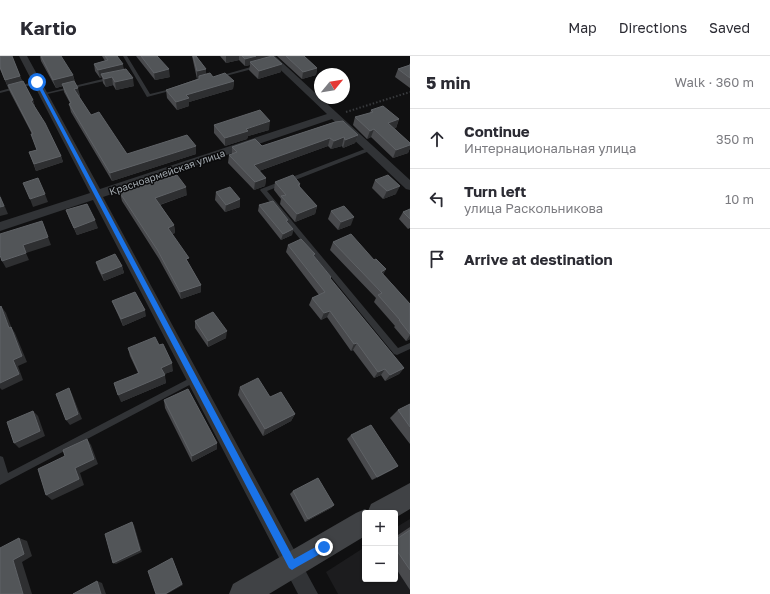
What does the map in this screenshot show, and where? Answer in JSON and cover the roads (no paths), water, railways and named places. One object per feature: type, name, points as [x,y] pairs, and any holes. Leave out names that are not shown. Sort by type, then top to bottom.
[{"type":"main road","points":[[385,510],[410,495]]},
{"type":"main road","points":[[243,594],[362,524]]},
{"type":"street","points":[[23,56],[308,594]]},
{"type":"street","points":[[271,60],[334,115],[410,186]]},
{"type":"street","name":"Красноармейская улица","points":[[0,227],[334,115]]},
{"type":"lane","points":[[125,56],[149,96],[179,88]]},
{"type":"lane","points":[[216,77],[260,65]]},
{"type":"lane","points":[[127,74],[135,72]]},
{"type":"lane","points":[[0,92],[40,88],[119,76]]},
{"type":"lane","points":[[370,149],[263,190],[397,352],[410,346]]},
{"type":"lane","points":[[0,460],[2,480],[194,379]]}]
